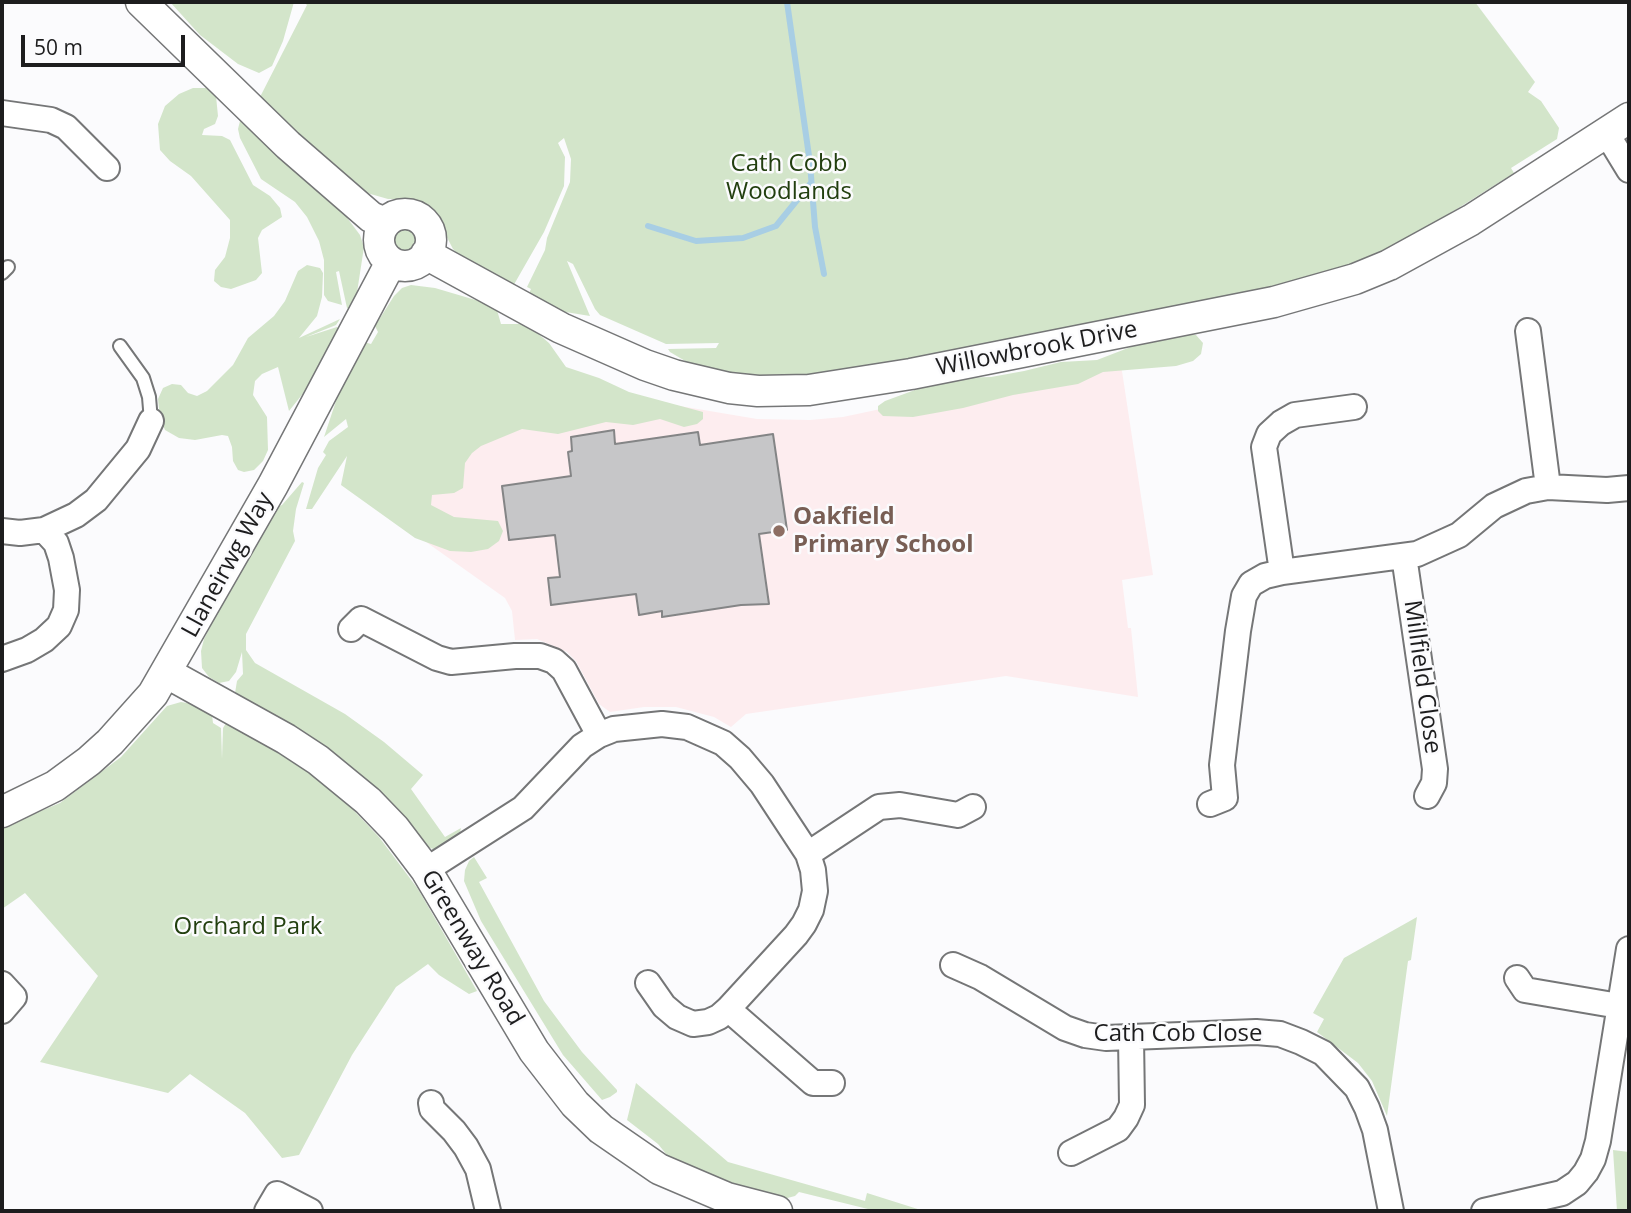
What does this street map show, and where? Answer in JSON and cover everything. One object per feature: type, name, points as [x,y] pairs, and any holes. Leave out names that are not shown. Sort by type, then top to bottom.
[{"type":"street","points":[[141,2],[288,145],[371,217],[385,223]]},
{"type":"street","points":[[2,113],[51,120],[66,127],[107,168]]},
{"type":"street","points":[[1618,126],[1629,170]]},
{"type":"street","name":"Willowbrook Drive","points":[[426,254],[561,328],[664,372],[729,388],[758,391],[809,390],[911,374],[1274,302],[1341,284],[1423,248],[1618,126]]},
{"type":"street","points":[[403,214],[421,219],[431,237],[426,254],[417,263],[410,265],[391,262],[379,246],[385,223],[392,217],[403,214]]},
{"type":"street","name":"Llaneirwg Way","points":[[2,812],[55,786],[89,761],[136,715],[167,673],[273,485],[391,262]]},
{"type":"street","points":[[1528,331],[1548,487]]},
{"type":"street","points":[[1282,572],[1264,447],[1269,434],[1295,415],[1354,407]]},
{"type":"street","points":[[2,531],[20,533],[44,530],[76,515],[148,454],[151,421]]},
{"type":"street","points":[[1210,803],[1225,798],[1222,765],[1244,596],[1251,584],[1265,576],[1282,572],[1404,556],[1438,546],[1460,535],[1494,506],[1526,491],[1548,487],[1606,490],[1629,488]]},
{"type":"street","points":[[2,659],[27,650],[44,640],[59,626],[66,610],[67,590],[61,558],[56,542],[44,530]]},
{"type":"street","name":"Millfield Close","points":[[1404,556],[1435,769],[1427,796]]},
{"type":"street","points":[[351,629],[361,619],[429,654],[451,662],[515,656],[540,656],[554,660],[564,670],[599,735]]},
{"type":"street","name":"Greenway Road","points":[[167,673],[318,760],[395,829],[426,870],[534,1051],[575,1104],[601,1129],[659,1169],[763,1210]]},
{"type":"street","points":[[426,870],[523,808],[582,746],[599,735],[614,729],[662,724],[687,727],[723,743],[740,758],[762,785],[808,854],[815,891],[811,910],[804,924],[728,1009],[708,1022],[693,1024],[677,1017],[664,1006],[649,983]]},
{"type":"street","points":[[808,854],[878,807],[900,805],[958,815],[973,807]]},
{"type":"street","points":[[1484,1211],[1526,1207],[1562,1193],[1577,1183],[1593,1159],[1629,949]]},
{"type":"street","name":"Cath Cob Close","points":[[953,965],[980,977],[1065,1028],[1085,1035],[1106,1038],[1268,1033],[1280,1034],[1323,1053],[1357,1088],[1367,1108],[1375,1130],[1391,1211]]},
{"type":"street","points":[[1517,978],[1525,990],[1619,1006]]},
{"type":"street","points":[[2,984],[14,997],[2,1011]]},
{"type":"street","points":[[728,1009],[813,1083],[832,1083]]},
{"type":"street","points":[[1072,1153],[1118,1129],[1126,1118],[1132,1105],[1131,1037]]},
{"type":"street","points":[[431,1103],[432,1109],[454,1130],[478,1169],[488,1211]]},
{"type":"street","points":[[267,1211],[277,1194],[310,1211]]},
{"type":"lane","points":[[120,346],[142,378],[149,397],[151,421]]},
{"type":"shaded area","name":"Oakfield Primary School","points":[[1120,358],[1153,575],[1122,580],[1128,628],[1131,628],[1138,697],[1006,676],[746,714],[731,727],[714,717],[676,707],[644,707],[610,712],[599,704],[576,661],[567,652],[537,639],[515,640],[512,611],[505,598],[350,488],[484,373],[757,419],[810,420],[843,417]]},
{"type":"green space","points":[[170,2],[294,2],[283,41],[272,66],[259,73],[238,64],[200,35]]},
{"type":"green space","name":"Cath Cobb Woodlands","points":[[304,2],[1475,2],[1535,82],[1528,92],[1541,101],[1559,128],[1557,139],[1511,168],[1514,173],[1398,246],[1333,275],[941,357],[770,381],[702,371],[668,349],[716,348],[719,343],[666,344],[600,315],[573,264],[567,261],[590,316],[547,309],[527,298],[531,289],[527,287],[545,250],[547,238],[570,182],[571,159],[564,138],[558,143],[565,157],[564,186],[544,232],[512,288],[466,263],[453,249],[437,218],[422,203],[406,199],[388,199],[367,193],[348,183],[260,97],[307,5]]},
{"type":"green space","points":[[193,88],[206,88],[216,96],[218,116],[215,124],[204,129],[202,135],[222,136],[230,140],[253,185],[270,196],[280,208],[282,217],[262,230],[258,238],[262,273],[256,280],[231,289],[221,287],[214,281],[215,270],[225,257],[230,238],[230,220],[191,176],[160,150],[158,124],[165,106],[179,94]]},
{"type":"green space","points":[[240,121],[317,187],[345,215],[360,235],[364,247],[354,312],[347,308],[339,271],[336,272],[342,305],[328,301],[324,295],[324,260],[319,241],[307,217],[295,202],[261,179],[240,138]]},
{"type":"green space","points":[[404,227],[413,231],[417,240],[413,249],[404,253],[395,249],[391,240],[395,231]]},
{"type":"green space","points":[[307,265],[320,268],[323,273],[322,297],[317,316],[299,338],[340,319],[336,325],[306,337],[337,327],[343,332],[321,371],[289,411],[278,367],[262,374],[255,381],[253,395],[267,417],[268,450],[263,461],[254,470],[244,472],[238,470],[233,461],[228,436],[195,440],[179,438],[165,430],[160,418],[158,399],[163,388],[172,384],[181,385],[188,393],[197,396],[207,391],[233,365],[248,338],[274,316],[285,301],[298,271]]},
{"type":"green space","points":[[411,285],[435,288],[479,301],[497,310],[501,324],[524,324],[535,331],[549,343],[566,367],[629,392],[703,412],[703,419],[697,424],[684,427],[660,419],[633,425],[606,422],[558,434],[522,429],[481,446],[465,463],[463,488],[454,493],[432,495],[431,505],[454,517],[498,521],[503,531],[499,541],[488,549],[471,552],[450,551],[415,538],[341,485],[347,456],[312,509],[306,509],[318,468],[326,455],[323,452],[329,441],[348,427],[346,419],[324,437],[343,380],[364,342],[371,344],[378,332],[375,326],[394,296],[402,288]]},
{"type":"green space","points":[[1183,334],[1196,335],[1203,343],[1201,354],[1193,361],[1176,366],[1103,372],[1078,384],[913,417],[883,416],[878,411],[878,406],[885,401],[934,383],[955,378],[991,377],[1061,362],[1097,360],[1141,343]]},
{"type":"green space","points":[[302,482],[304,483],[293,531],[295,541],[246,634],[246,650],[255,663],[345,714],[423,775],[411,789],[445,837],[461,828],[459,837],[438,851],[428,847],[390,803],[326,746],[235,693],[237,681],[243,674],[242,652],[236,672],[229,681],[219,683],[209,677],[202,668],[201,651],[204,639],[243,561],[274,508],[282,505]]},
{"type":"green space","name":"Orchard Park","points":[[181,702],[198,705],[212,715],[213,723],[221,728],[222,759],[223,728],[226,723],[305,767],[343,799],[379,837],[418,889],[477,991],[469,994],[439,975],[428,964],[396,987],[352,1055],[299,1155],[282,1158],[245,1113],[190,1074],[168,1093],[40,1062],[98,976],[25,893],[2,909],[2,827],[60,803],[121,757],[167,706]]},
{"type":"green space","points":[[474,857],[487,878],[479,882],[544,1001],[582,1052],[617,1090],[610,1097],[602,1100],[563,1055],[481,921],[464,881],[465,870]]},
{"type":"green space","points":[[1417,917],[1411,960],[1408,961],[1387,1116],[1372,1081],[1358,1063],[1317,1032],[1324,1019],[1313,1013],[1344,958]]},
{"type":"green space","points":[[636,1083],[728,1162],[865,1201],[867,1193],[924,1211],[876,1211],[799,1192],[795,1196],[776,1201],[759,1200],[671,1160],[658,1144],[627,1120]]},
{"type":"green space","points":[[1613,1150],[1629,1152],[1629,1211],[1617,1211]]},
{"type":"building","points":[[614,430],[615,444],[698,432],[700,445],[773,434],[787,530],[759,534],[769,604],[741,605],[662,617],[662,611],[639,615],[636,594],[551,605],[548,578],[560,577],[555,535],[509,540],[502,486],[571,476],[568,452],[572,451],[571,437]]},
{"type":"waterway","points":[[787,2],[810,163],[815,227],[824,274]]},
{"type":"waterway","points":[[648,226],[696,241],[743,238],[776,226],[811,183]]},
{"type":"place","name":"Oakfield Primary School","points":[[779,531]]}]
